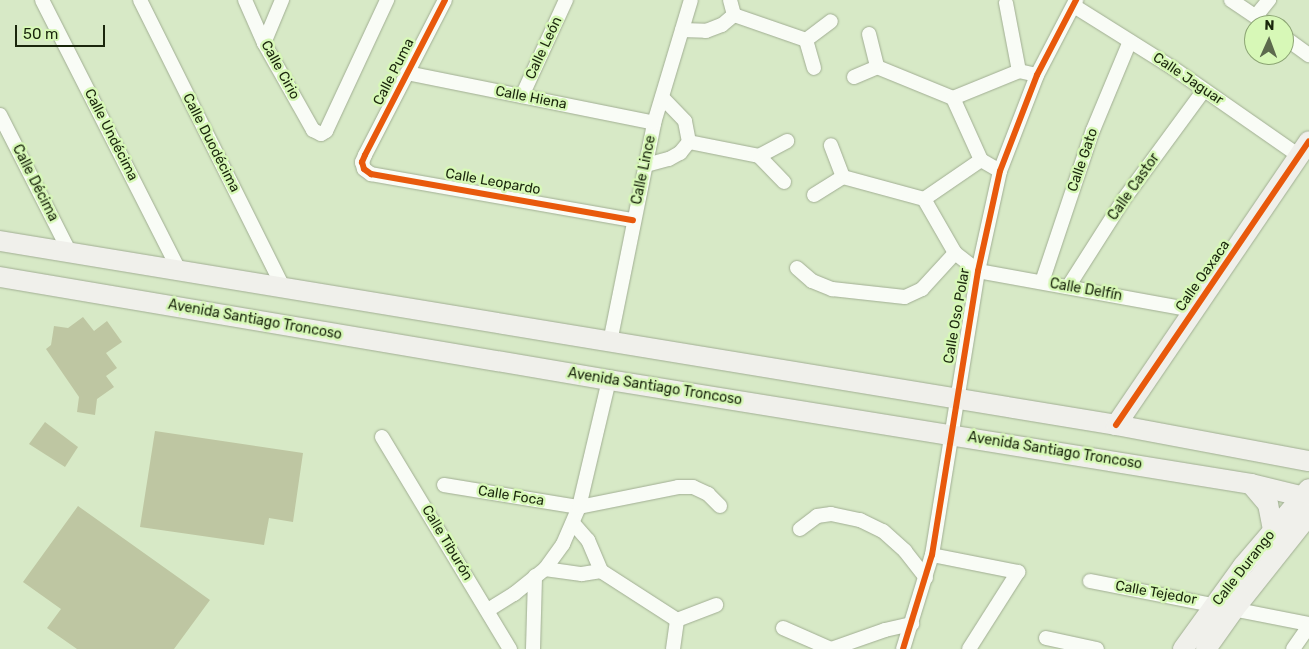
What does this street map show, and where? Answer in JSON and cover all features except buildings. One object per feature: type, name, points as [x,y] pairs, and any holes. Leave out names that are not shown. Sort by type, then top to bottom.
[{"type":"main road","name":"Calle Oaxaca","points":[[1116,425],[1304,148]]},
{"type":"main road","points":[[0,241],[284,286],[956,400],[1116,425],[1287,455],[1309,461]]},
{"type":"main road","name":"Avenida Santiago Troncoso","points":[[0,277],[609,380],[1251,484],[1307,500]]},
{"type":"main road","points":[[1287,455],[1309,451]]},
{"type":"main road","points":[[1251,484],[1268,504],[1273,530]]},
{"type":"main road","name":"Calle Durango","points":[[1206,649],[1225,606],[1273,530],[1307,500]]},
{"type":"main road","name":"Calle Durango","points":[[1183,649],[1225,606],[1307,500]]},
{"type":"street","name":"Calle Undécima","points":[[42,0],[180,270]]},
{"type":"street","name":"Calle Duodécima","points":[[140,0],[284,286]]},
{"type":"street","name":"Calle Cirio","points":[[245,0],[264,43],[313,130],[321,134],[326,131],[387,0]]},
{"type":"street","points":[[264,43],[282,0]]},
{"type":"street","name":"Calle Puma","points":[[365,155],[445,0]]},
{"type":"street","name":"Calle León","points":[[522,96],[566,0]]},
{"type":"street","name":"Calle Lince","points":[[610,342],[654,122],[691,0]]},
{"type":"street","points":[[730,0],[734,14]]},
{"type":"street","points":[[1231,0],[1254,15]]},
{"type":"street","points":[[1257,15],[1269,0]]},
{"type":"street","points":[[1006,1],[1019,71]]},
{"type":"street","name":"Calle Jaguar","points":[[1075,3],[1204,90],[1304,148]]},
{"type":"street","name":"Calle Oso Polar","points":[[903,649],[932,555],[978,271],[1000,171],[1037,75],[1075,3]]},
{"type":"street","points":[[682,30],[706,31],[722,25],[734,14]]},
{"type":"street","points":[[734,14],[806,40]]},
{"type":"street","points":[[806,40],[831,21]]},
{"type":"street","points":[[869,34],[877,67]]},
{"type":"street","points":[[806,40],[814,68]]},
{"type":"street","name":"Calle Gato","points":[[1042,282],[1093,130],[1130,41]]},
{"type":"street","points":[[1294,44],[1309,55]]},
{"type":"street","points":[[854,77],[877,67],[953,98],[981,160],[1000,171]]},
{"type":"street","points":[[953,98],[1019,71],[1037,75]]},
{"type":"street","name":"Calle Hiena","points":[[407,73],[654,122]]},
{"type":"street","name":"Calle Castor","points":[[1068,287],[1124,198],[1204,90]]},
{"type":"street","points":[[646,165],[669,159],[680,153],[688,142],[685,121],[662,97]]},
{"type":"street","name":"Calle Décima","points":[[0,115],[70,252]]},
{"type":"street","points":[[759,156],[787,141]]},
{"type":"street","points":[[688,142],[759,156],[784,182]]},
{"type":"street","points":[[830,146],[843,177]]},
{"type":"street","name":"Calle Leopardo","points":[[365,155],[362,162],[364,169],[371,174],[633,220]]},
{"type":"street","points":[[924,199],[981,160]]},
{"type":"street","points":[[814,195],[843,177],[924,199],[955,253],[978,271]]},
{"type":"street","points":[[797,268],[812,281],[832,289],[905,298],[922,289],[955,253]]},
{"type":"street","name":"Calle Delfín","points":[[978,271],[1194,310]]},
{"type":"street","points":[[488,610],[514,594],[540,573],[563,544],[579,507],[609,380]]},
{"type":"street","name":"Calle Tiburón","points":[[382,437],[510,649]]},
{"type":"street","name":"Calle Foca","points":[[444,485],[579,507]]},
{"type":"street","points":[[579,507],[678,487],[693,487],[708,494],[720,506]]},
{"type":"street","points":[[800,528],[817,516],[831,514],[860,520],[883,532],[905,551],[926,578]]},
{"type":"street","points":[[573,523],[588,540],[601,571],[677,620]]},
{"type":"street","points":[[932,555],[1018,572],[969,649]]},
{"type":"street","points":[[540,573],[582,574],[601,571]]},
{"type":"street","points":[[534,649],[540,573]]},
{"type":"street","name":"Calle Tejedor","points":[[1090,581],[1225,606],[1309,625]]},
{"type":"street","points":[[677,620],[716,605]]},
{"type":"street","points":[[673,649],[677,620]]},
{"type":"street","points":[[782,628],[831,649],[885,630],[912,624]]},
{"type":"street","points":[[1294,649],[1309,625]]},
{"type":"street","points":[[1046,638],[1097,649]]},
{"type":"cycle path","points":[[445,0],[365,155],[362,162],[364,169],[371,174],[633,220]]},
{"type":"cycle path","points":[[903,649],[932,555],[978,271],[1000,171],[1037,75],[1076,0]]},
{"type":"cycle path","points":[[1116,425],[1309,141]]}]
